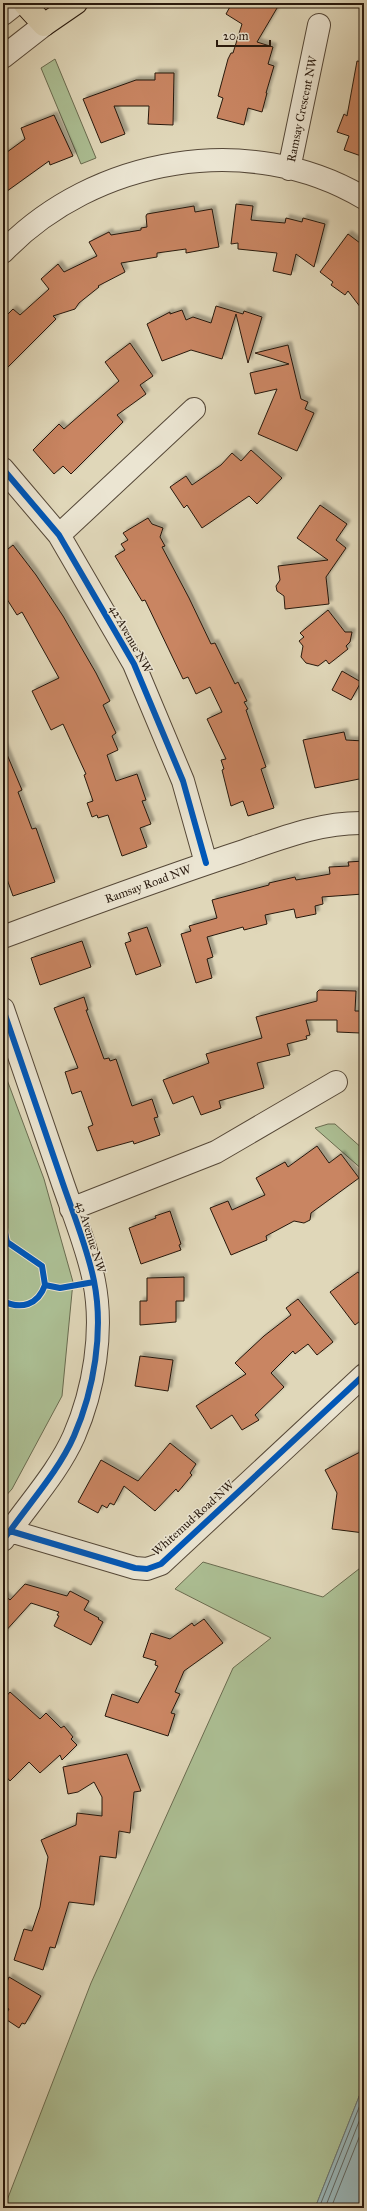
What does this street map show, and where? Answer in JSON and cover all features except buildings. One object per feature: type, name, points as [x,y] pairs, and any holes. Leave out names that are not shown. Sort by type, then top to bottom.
[{"type":"main road","points":[[24,3],[44,25],[76,3]]},
{"type":"street","points":[[3,14],[17,3]]},
{"type":"street","points":[[3,57],[44,25]]},
{"type":"street","name":"Ramsay Crescent NW","points":[[290,169],[319,25]]},
{"type":"street","name":"Ramsay Crescent NW","points":[[3,252],[34,222],[64,202],[97,186],[144,169],[193,161],[217,160],[266,164],[290,169],[333,182],[364,198]]},
{"type":"street","points":[[59,535],[194,409]]},
{"type":"street","name":"42 Avenue NW","points":[[3,470],[59,535],[134,664],[183,781],[206,863]]},
{"type":"street","name":"Ramsay Road NW","points":[[3,937],[206,863],[310,829],[331,825],[364,823]]},
{"type":"street","name":"43 Avenue NW","points":[[3,1009],[72,1209],[94,1282],[96,1338],[91,1381],[83,1412],[63,1458],[7,1535]]},
{"type":"street","name":"43 Avenue NW","points":[[72,1209],[216,1152],[336,1082]]},
{"type":"street","name":"Whitemud Road NW","points":[[7,1535],[135,1568],[147,1569],[161,1564],[364,1375]]},
{"type":"green space","points":[[55,59],[96,158],[81,164],[41,68]]},
{"type":"green space","points":[[3,1069],[44,1179],[73,1282],[62,1396],[12,1489],[3,1499]]},
{"type":"green space","points":[[328,1124],[335,1124],[364,1150],[364,1171],[315,1128]]},
{"type":"green space","points":[[203,1562],[323,1597],[364,1565],[364,2084],[315,2208],[4,2208],[91,1983],[233,1668],[271,1638],[175,1589]]},
{"type":"water","points":[[364,2084],[364,2208],[315,2208]]},
{"type":"cycle path","points":[[3,469],[59,535],[134,664],[183,781],[206,863]]},
{"type":"cycle path","points":[[3,1009],[87,1255],[94,1281],[98,1320],[92,1380],[74,1436],[61,1461],[45,1485],[10,1531]]},
{"type":"cycle path","points":[[3,1223],[7,1242],[42,1266],[45,1285]]},
{"type":"cycle path","points":[[3,1301],[16,1305],[28,1304],[38,1297],[45,1285],[60,1288],[94,1282]]},
{"type":"cycle path","points":[[3,1540],[10,1531],[135,1568],[147,1569],[161,1564],[364,1375]]}]
